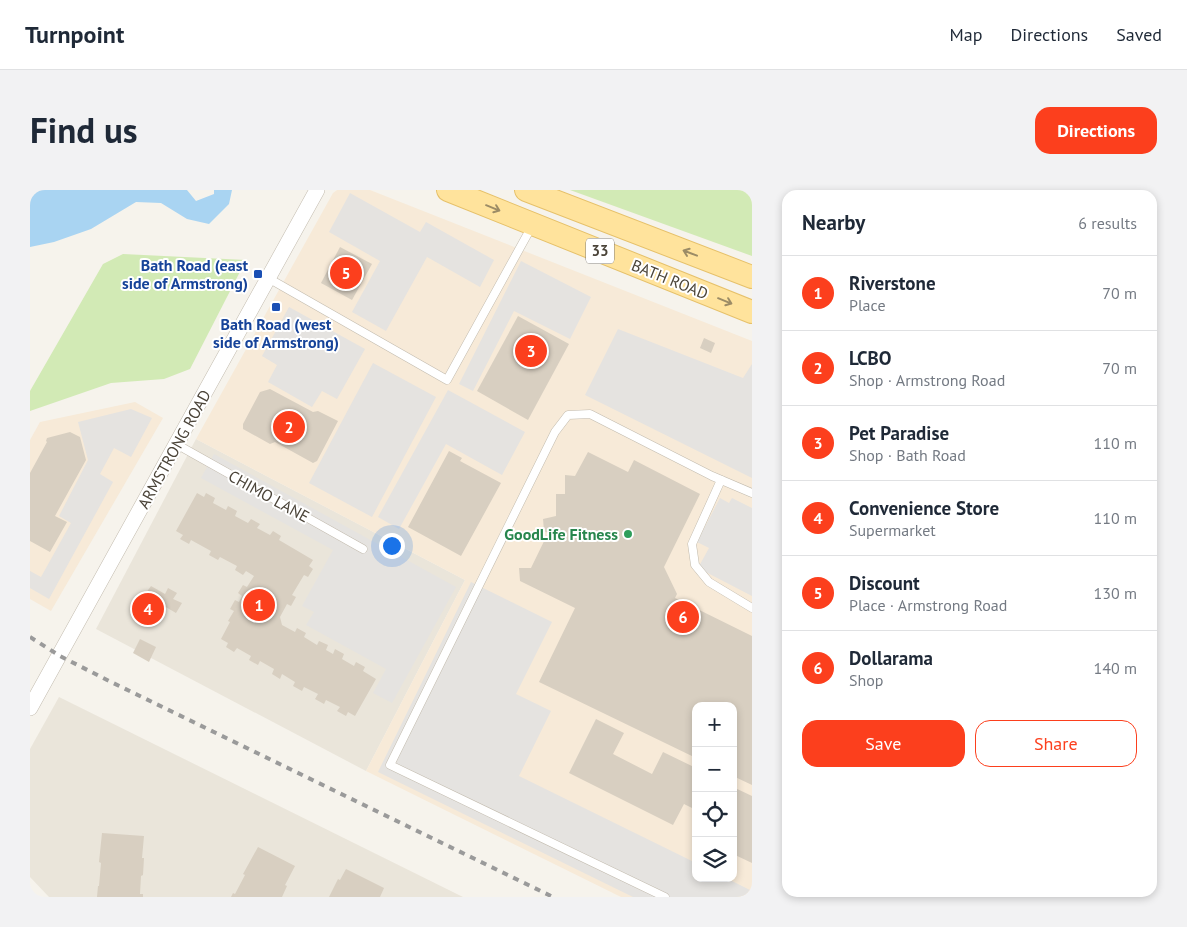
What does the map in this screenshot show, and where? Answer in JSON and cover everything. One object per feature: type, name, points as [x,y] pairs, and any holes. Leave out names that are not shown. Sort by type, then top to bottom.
[{"type":"main road","name":"BATH ROAD","points":[[448,190],[752,312]]},
{"type":"main road","name":"BATH ROAD","points":[[526,190],[752,277]]},
{"type":"street","name":"ARMSTRONG ROAD","points":[[30,708],[317,190]]},
{"type":"lane","points":[[268,278],[447,380],[533,224]]},
{"type":"lane","points":[[665,897],[390,764],[554,432],[568,415],[590,414],[721,480],[752,493]]},
{"type":"lane","name":"CHIMO LANE","points":[[176,444],[363,549]]},
{"type":"lane","points":[[721,480],[692,544],[695,565],[709,582],[752,608]]},
{"type":"shaded area","points":[[337,190],[370,190],[752,341],[752,897],[621,897],[366,771],[465,580],[196,439],[333,193]]},
{"type":"shaded area","points":[[350,193],[420,232],[426,222],[494,260],[480,287],[427,257],[386,331],[352,312],[380,261],[329,232]]},
{"type":"shaded area","points":[[521,261],[591,297],[570,339],[514,311],[473,391],[459,384]]},
{"type":"shaded area","points":[[289,307],[365,349],[337,399],[322,391],[312,407],[268,382],[277,365],[262,356]]},
{"type":"shaded area","points":[[618,329],[743,378],[752,364],[752,478],[585,395]]},
{"type":"shaded area","points":[[373,363],[436,397],[372,517],[309,483]]},
{"type":"shaded area","points":[[448,390],[525,432],[502,475],[446,444],[399,529],[378,517]]},
{"type":"shaded area","points":[[135,402],[163,418],[51,611],[30,599],[30,440],[40,422]]},
{"type":"shaded area","points":[[131,409],[152,418],[131,457],[114,448],[100,474],[113,482],[49,599],[30,588],[30,571],[41,577],[71,523],[59,516],[88,460],[78,422]]},
{"type":"shaded area","points":[[196,439],[465,580],[366,771],[96,629]]},
{"type":"shaded area","points":[[214,454],[456,587],[392,703],[373,693],[386,669],[306,625],[314,612],[302,606],[333,550],[201,478]]},
{"type":"shaded area","points":[[720,498],[729,503],[732,498],[752,508],[752,596],[698,568],[709,548],[697,542]]},
{"type":"shaded area","points":[[471,582],[552,622],[516,694],[551,711],[519,776],[692,861],[692,882],[734,882],[752,891],[752,897],[633,897],[378,772]]},
{"type":"shaded area","points":[[59,697],[463,897],[49,897],[30,877],[30,749]]},
{"type":"green space","points":[[570,190],[752,190],[752,256]]},
{"type":"green space","points":[[123,254],[246,260],[190,369],[164,379],[111,383],[30,411],[30,391],[103,264]]},
{"type":"water","points":[[30,190],[187,190],[196,201],[214,194],[214,190],[232,190],[229,204],[209,224],[187,219],[161,203],[136,202],[91,229],[54,242],[30,247]]},
{"type":"building","points":[[340,247],[372,264],[352,300],[321,283]]},
{"type":"building","points":[[518,316],[569,344],[528,420],[477,391]]},
{"type":"building","points":[[704,338],[715,343],[711,353],[700,348]]},
{"type":"building","points":[[270,389],[313,412],[318,411],[338,421],[317,461],[313,463],[275,442],[270,444],[243,429],[243,424],[260,392]]},
{"type":"building","points":[[70,432],[80,437],[86,460],[55,516],[67,522],[50,552],[30,541],[30,473],[47,442],[47,438]]},
{"type":"building","points":[[449,451],[462,458],[460,461],[501,483],[461,556],[408,527]]},
{"type":"building","points":[[588,452],[628,472],[634,460],[700,494],[664,567],[677,594],[675,598],[752,636],[752,785],[737,778],[737,702],[692,702],[692,756],[539,682],[575,608],[520,581],[519,568],[531,568],[548,533],[544,531],[543,519],[556,516],[556,494],[565,494],[565,475],[575,476]]},
{"type":"building","points":[[197,493],[204,497],[206,493],[215,498],[213,503],[226,510],[228,506],[237,511],[235,516],[248,523],[251,519],[260,524],[257,528],[270,535],[273,531],[281,536],[279,540],[313,560],[309,566],[313,569],[308,577],[304,575],[292,595],[296,597],[291,606],[287,604],[280,617],[282,625],[295,632],[297,628],[306,633],[304,637],[317,645],[319,641],[328,645],[326,650],[333,654],[335,649],[344,654],[342,659],[354,666],[356,662],[365,667],[363,671],[376,679],[355,716],[348,712],[346,716],[337,711],[340,707],[326,700],[324,704],[315,699],[318,694],[304,687],[302,691],[293,686],[295,682],[282,674],[280,679],[272,674],[274,669],[260,661],[258,665],[249,660],[251,656],[237,648],[234,652],[226,647],[228,643],[221,639],[234,611],[230,609],[235,600],[239,602],[242,596],[238,593],[243,585],[247,587],[254,576],[246,571],[243,575],[235,570],[237,566],[220,557],[218,560],[209,555],[211,551],[191,540],[189,544],[180,539],[183,535],[176,531]]},
{"type":"building","points":[[151,586],[165,594],[168,588],[177,593],[173,599],[182,603],[176,613],[164,606],[152,626],[132,615],[145,592]]},
{"type":"building","points":[[140,639],[156,647],[149,662],[133,653]]},
{"type":"building","points":[[596,719],[624,733],[613,754],[652,774],[663,752],[692,766],[692,808],[684,804],[673,825],[569,773]]},
{"type":"building","points":[[737,789],[752,796],[752,863],[737,856]]},
{"type":"building","points":[[102,833],[144,836],[143,875],[141,876],[140,894],[143,894],[143,897],[97,897]]},
{"type":"building","points":[[258,847],[295,866],[285,885],[287,886],[282,897],[231,897],[233,893],[235,894],[245,875],[243,874]]},
{"type":"building","points":[[346,869],[384,888],[380,897],[329,897],[338,879],[340,880]]},
{"type":"railway","points":[[30,637],[60,656],[109,681],[553,897]]},
{"type":"place","name":"Discount","points":[[346,273]]},
{"type":"place","name":"Bath Road (east side of Armstrong)","points":[[258,274]]},
{"type":"place","name":"Bath Road (west side of Armstrong)","points":[[276,307]]},
{"type":"place","name":"Pet Paradise","points":[[531,351]]},
{"type":"place","name":"LCBO","points":[[289,427]]},
{"type":"place","name":"GoodLife Fitness","points":[[628,534]]},
{"type":"place","name":"Riverstone","points":[[259,605]]},
{"type":"place","name":"Convenience Store","points":[[148,609]]},
{"type":"place","name":"Dollarama","points":[[683,617]]}]
